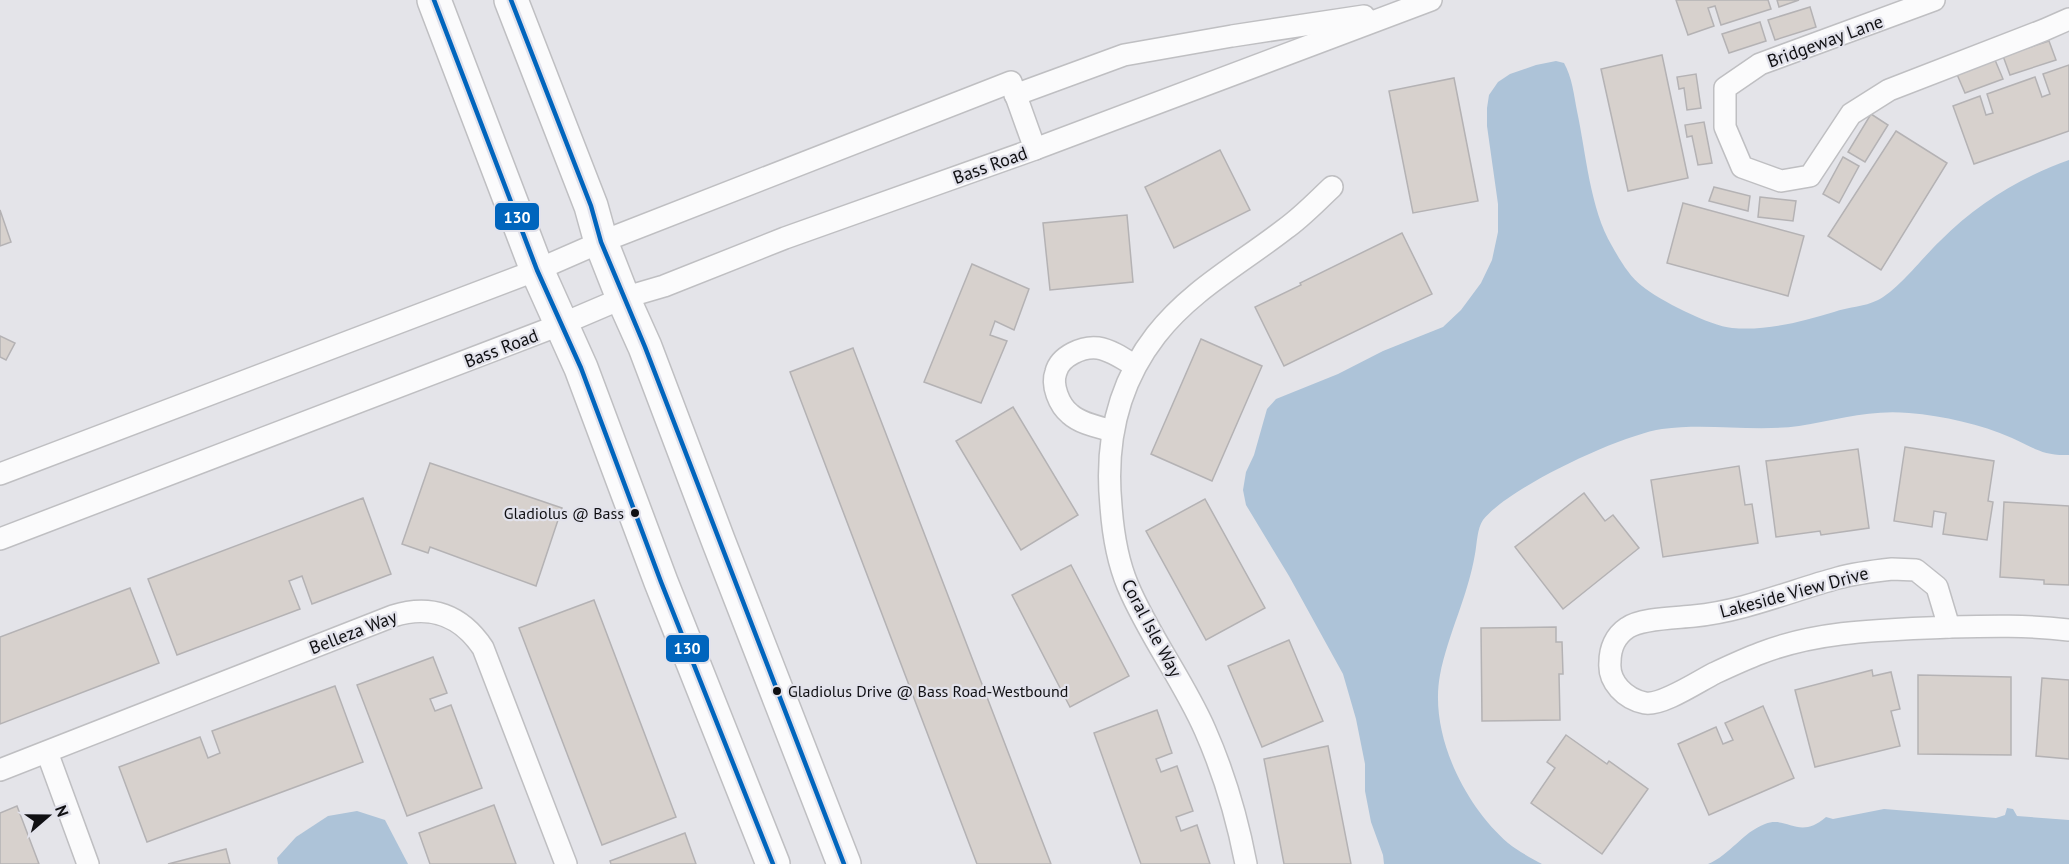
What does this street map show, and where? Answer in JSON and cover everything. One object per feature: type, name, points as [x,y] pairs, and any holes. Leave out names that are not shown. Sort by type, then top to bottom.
[{"type":"main road","points":[[434,0],[537,270],[581,368],[661,582],[773,864]]},
{"type":"main road","points":[[511,0],[591,206],[601,242],[645,347],[844,864]]},
{"type":"street","points":[[1035,149],[1431,0]]},
{"type":"street","name":"Bridgeway Lane","points":[[1934,0],[1760,64],[1725,88],[1725,127],[1742,167],[1781,181],[1809,176],[1851,114],[1888,90],[2069,19]]},
{"type":"street","points":[[0,474],[537,270],[601,242],[1011,82],[1015,95],[1124,55],[1403,10]]},
{"type":"street","name":"Bass Road","points":[[0,539],[562,324],[623,298],[664,286],[785,238],[1035,149],[1015,95]]},
{"type":"street","name":"Coral Isle Way","points":[[1246,864],[1239,827],[1225,778],[1177,676],[1139,610],[1119,563],[1113,539],[1109,458],[1119,403],[1135,366],[1156,335],[1194,295],[1285,230],[1332,186]]},
{"type":"street","points":[[1113,431],[1085,423],[1071,415],[1061,405],[1055,387],[1056,371],[1068,356],[1079,350],[1097,348],[1108,351],[1135,366]]},
{"type":"street","name":"Lakeside View Drive","points":[[1949,627],[1937,587],[1917,570],[1892,569],[1866,572],[1839,577],[1731,610],[1652,620],[1627,627],[1610,647],[1609,673],[1623,693],[1646,703],[1670,697],[1714,673],[1762,653],[1840,633],[1867,630],[2000,626],[2049,627],[2069,630]]},
{"type":"street","name":"Belleza Way","points":[[0,770],[393,616],[422,610],[451,617],[475,636],[483,648],[566,864]]},
{"type":"street","points":[[47,752],[88,864]]},
{"type":"water","points":[[1556,61],[1564,63],[1569,74],[1594,198],[1605,231],[1622,262],[1633,278],[1650,292],[1685,312],[1711,323],[1732,328],[1783,325],[1878,300],[1902,281],[1954,228],[1984,204],[2033,175],[2069,160],[2069,455],[2045,453],[2000,433],[1962,421],[1922,414],[1881,412],[1782,428],[1679,427],[1662,429],[1620,441],[1540,478],[1496,507],[1481,524],[1468,585],[1440,675],[1438,697],[1445,744],[1453,766],[1477,809],[1508,843],[1542,864],[1384,864],[1371,822],[1365,791],[1365,764],[1356,719],[1343,674],[1289,576],[1246,505],[1243,490],[1246,472],[1254,455],[1267,409],[1276,399],[1443,327],[1461,310],[1481,283],[1492,260],[1498,232],[1498,204],[1487,126],[1489,95],[1498,82],[1510,74]]},
{"type":"water","points":[[2007,808],[2013,809],[2017,816],[2069,820],[2069,864],[1708,864],[1757,828],[1773,822],[1808,827],[1826,817],[1833,819],[1884,809],[1996,818],[2005,815]]},
{"type":"water","points":[[357,811],[385,820],[408,864],[278,864],[277,858],[296,837],[328,816]]},
{"type":"building","points":[[1676,0],[1768,0],[1771,9],[1721,25],[1715,6],[1708,8],[1714,26],[1688,35]]},
{"type":"building","points":[[1777,0],[1799,0],[1779,7]]},
{"type":"building","points":[[1810,7],[1816,27],[1775,40],[1768,20]]},
{"type":"building","points":[[1760,22],[1766,41],[1729,53],[1722,34]]},
{"type":"building","points":[[2049,41],[2056,60],[2010,75],[2003,56]]},
{"type":"building","points":[[1662,55],[1688,178],[1628,191],[1601,69]]},
{"type":"building","points":[[1995,60],[2003,79],[1965,93],[1956,72]]},
{"type":"building","points":[[2069,65],[2069,131],[1974,164],[1953,106],[1980,96],[1986,115],[1993,113],[1987,94],[2035,77],[2042,97],[2050,94],[2043,74]]},
{"type":"building","points":[[1696,74],[1701,108],[1687,110],[1684,88],[1679,89],[1677,77]]},
{"type":"building","points":[[1454,78],[1478,201],[1413,213],[1389,91]]},
{"type":"building","points":[[1871,114],[1888,125],[1865,162],[1848,152]]},
{"type":"building","points":[[1704,122],[1712,163],[1698,165],[1692,136],[1687,137],[1685,125]]},
{"type":"building","points":[[1896,131],[1947,163],[1881,270],[1828,236]]},
{"type":"building","points":[[1220,150],[1250,210],[1174,248],[1145,187]]},
{"type":"building","points":[[1843,157],[1859,166],[1839,203],[1823,194]]},
{"type":"building","points":[[1714,187],[1750,196],[1748,211],[1709,201]]},
{"type":"building","points":[[1760,197],[1796,201],[1793,221],[1758,217]]},
{"type":"building","points":[[1683,203],[1804,236],[1788,296],[1667,263]]},
{"type":"building","points":[[0,210],[11,242],[0,246]]},
{"type":"building","points":[[1127,215],[1133,282],[1050,290],[1043,223]]},
{"type":"building","points":[[1402,233],[1432,294],[1284,366],[1255,307]]},
{"type":"building","points":[[972,264],[1029,289],[1014,330],[995,321],[990,335],[1007,341],[981,403],[924,382]]},
{"type":"building","points":[[0,336],[15,343],[6,360],[0,357]]},
{"type":"building","points":[[1201,339],[1262,366],[1212,481],[1151,454]]},
{"type":"building","points":[[853,348],[1051,864],[977,864],[790,372]]},
{"type":"building","points":[[1013,407],[1078,515],[1021,550],[956,441]]},
{"type":"building","points":[[1905,447],[1994,461],[1988,501],[1993,502],[1987,540],[1943,534],[1946,513],[1934,511],[1932,527],[1894,521]]},
{"type":"building","points":[[1858,449],[1869,528],[1821,535],[1820,531],[1776,537],[1766,461]]},
{"type":"building","points":[[430,463],[562,508],[536,586],[430,547],[428,553],[402,544]]},
{"type":"building","points":[[1739,466],[1745,505],[1752,504],[1758,543],[1663,557],[1651,480]]},
{"type":"building","points":[[1584,493],[1605,521],[1613,515],[1639,548],[1563,609],[1515,547]]},
{"type":"building","points":[[363,498],[391,574],[312,604],[302,576],[289,581],[300,609],[177,655],[148,579]]},
{"type":"building","points":[[1205,499],[1265,608],[1206,640],[1146,531]]},
{"type":"building","points":[[2004,502],[2069,506],[2069,585],[2044,584],[2044,580],[2000,577]]},
{"type":"building","points":[[1071,565],[1129,676],[1070,707],[1012,595]]},
{"type":"building","points":[[130,588],[159,663],[0,724],[0,637]]},
{"type":"building","points":[[594,600],[676,817],[602,845],[519,628]]},
{"type":"building","points":[[1556,627],[1556,642],[1562,642],[1563,674],[1559,674],[1560,720],[1482,721],[1481,628]]},
{"type":"building","points":[[1289,640],[1323,721],[1262,747],[1228,666]]},
{"type":"building","points":[[433,657],[447,693],[430,699],[435,711],[451,705],[482,788],[407,816],[357,685]]},
{"type":"building","points":[[1872,670],[1873,676],[1891,672],[1900,709],[1891,711],[1900,746],[1815,767],[1795,690]]},
{"type":"building","points":[[1918,675],[2011,677],[2011,755],[1918,754]]},
{"type":"building","points":[[2042,678],[2069,680],[2069,759],[2036,756]]},
{"type":"building","points":[[335,686],[363,762],[147,842],[119,767],[200,737],[208,758],[220,753],[212,731]]},
{"type":"building","points":[[1763,706],[1794,778],[1709,815],[1678,744],[1716,727],[1723,744],[1733,740],[1725,723]]},
{"type":"building","points":[[1157,710],[1172,753],[1156,759],[1161,772],[1177,766],[1193,811],[1176,817],[1181,831],[1197,825],[1210,864],[1141,864],[1094,733]]},
{"type":"building","points":[[1566,735],[1607,764],[1609,761],[1648,789],[1602,854],[1531,803],[1555,768],[1547,762]]},
{"type":"building","points":[[1328,746],[1351,864],[1284,864],[1264,759]]},
{"type":"building","points":[[494,805],[516,864],[430,864],[419,833]]},
{"type":"building","points":[[17,806],[39,864],[0,864],[0,813]]},
{"type":"building","points":[[685,833],[696,864],[611,864],[610,861]]},
{"type":"building","points":[[226,849],[230,864],[168,864]]},
{"type":"transit line","name":"130","points":[[434,0],[537,270],[581,368],[661,582],[773,864]]},
{"type":"transit line","name":"130","points":[[511,0],[591,206],[601,242],[645,347],[844,864]]},
{"type":"place","name":"Gladiolus @ Bass","points":[[635,513]]},
{"type":"place","name":"Gladiolus Drive @ Bass Road-Westbound","points":[[777,691]]}]
